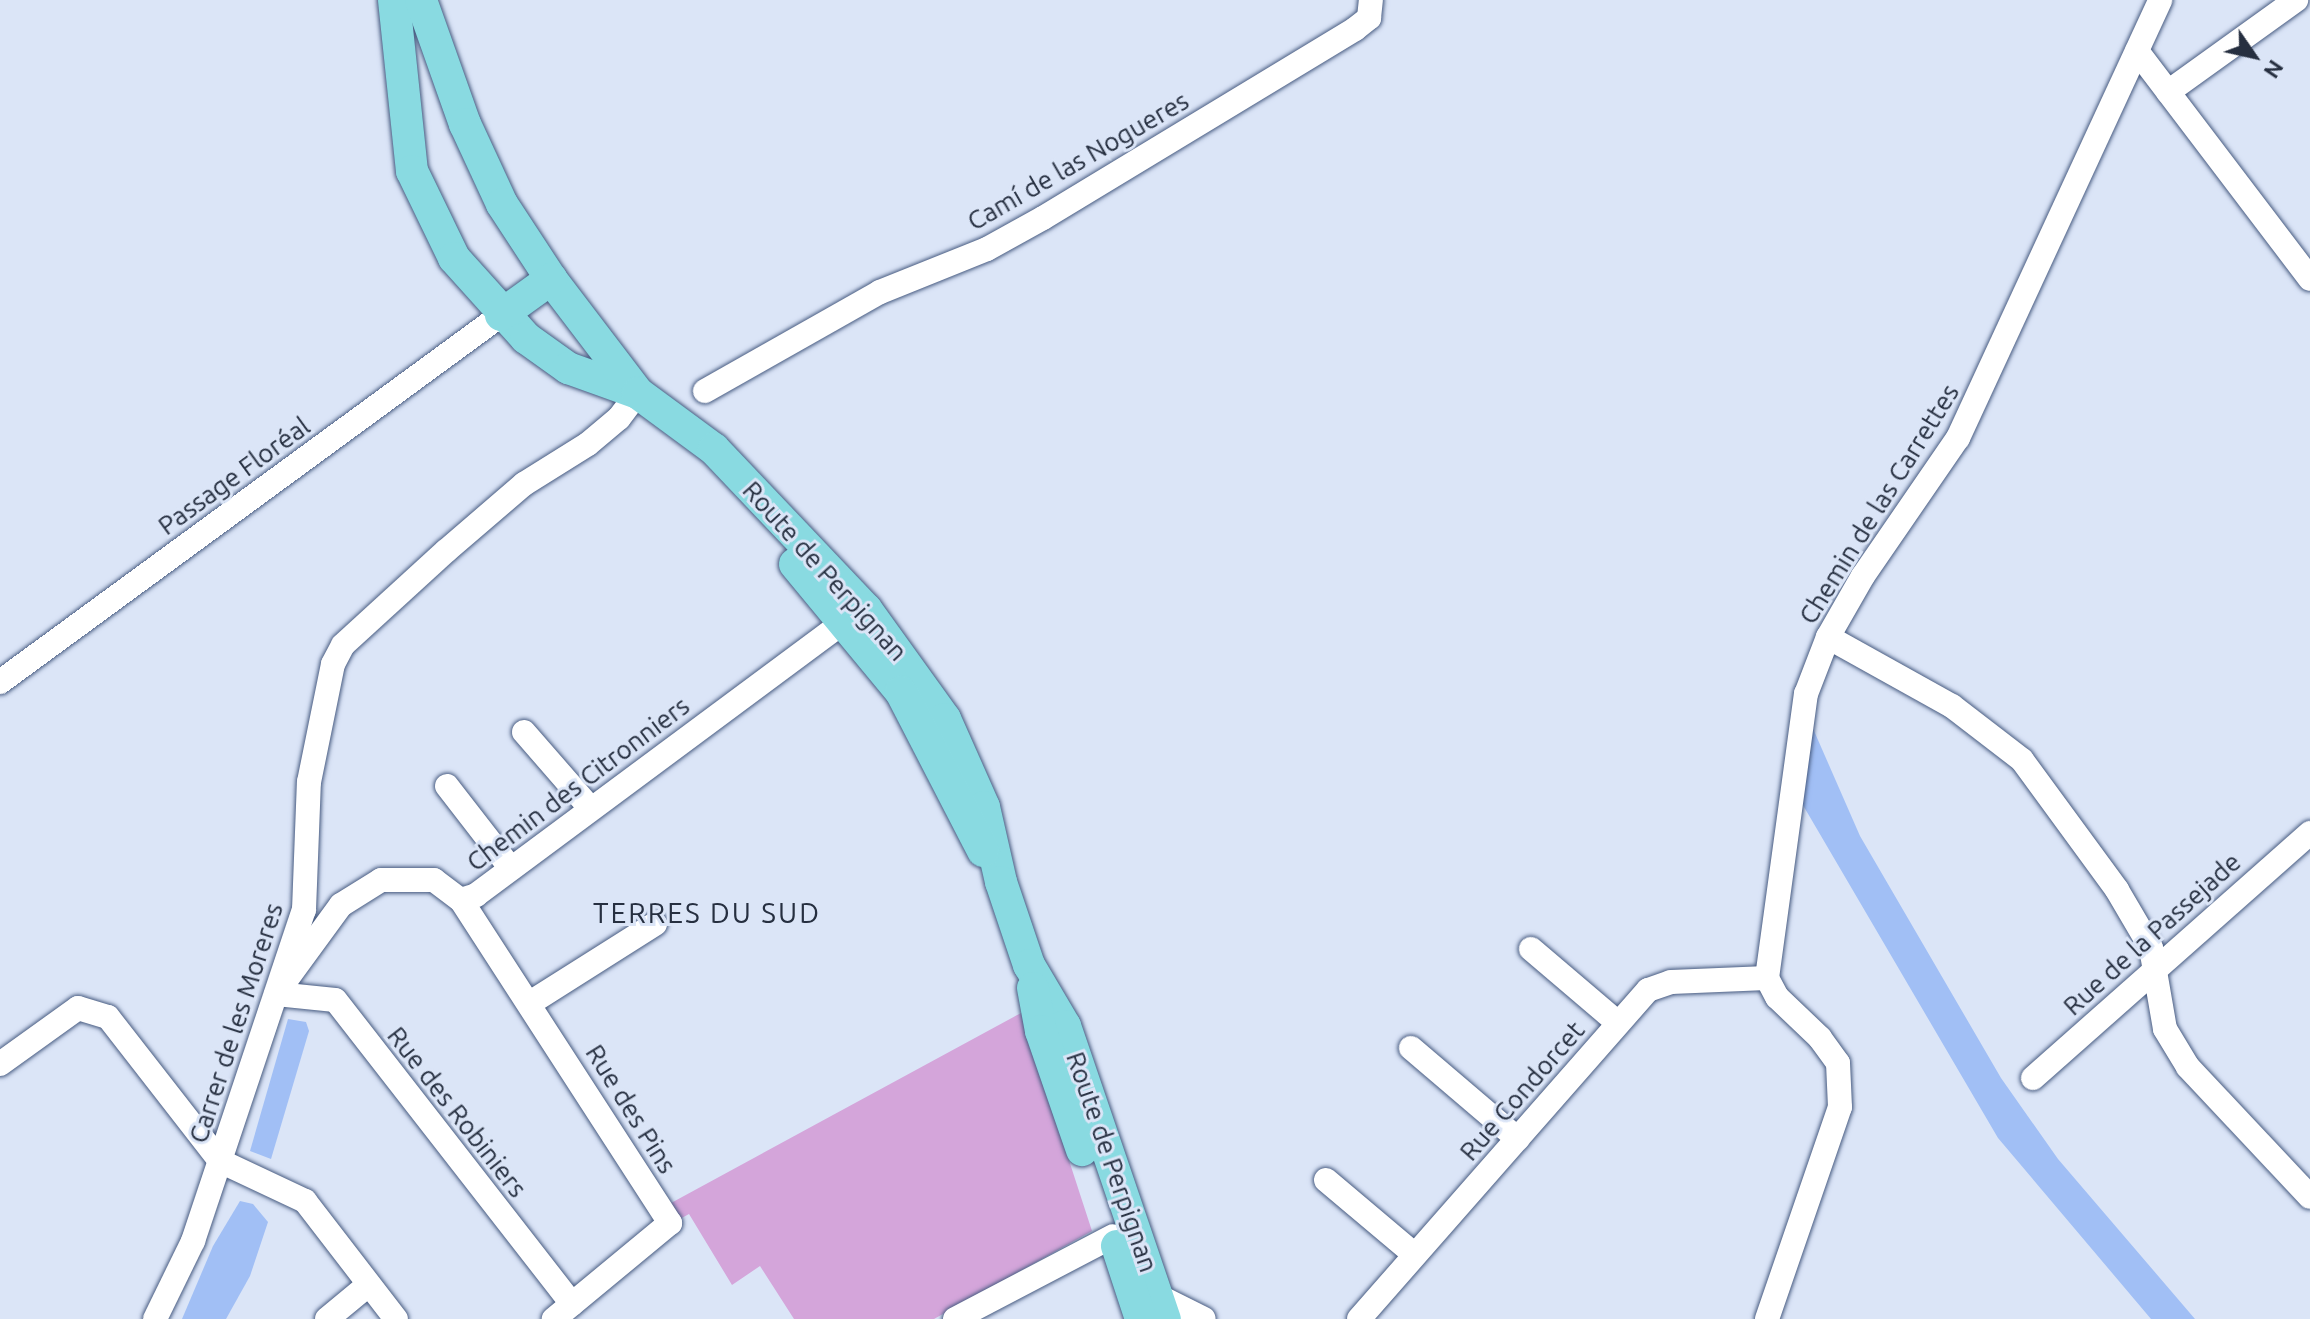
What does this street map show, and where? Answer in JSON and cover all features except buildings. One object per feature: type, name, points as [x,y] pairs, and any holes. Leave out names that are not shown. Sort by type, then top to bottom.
[{"type":"main road","name":"Route de Perpignan","points":[[394,0],[412,171],[430,217],[454,258],[501,315],[568,368],[638,393]]},
{"type":"main road","name":"Route de Perpignan","points":[[421,0],[465,124],[502,204],[551,279],[638,393],[714,449],[814,552],[912,668],[964,756],[984,807],[1001,882],[1029,965],[1041,1031],[1113,1236],[1148,1315]]},
{"type":"main road","points":[[501,315],[551,279]]},
{"type":"main road","name":"Route de Perpignan","points":[[669,416],[701,466],[845,621],[901,692],[1001,882]]},
{"type":"main road","name":"Route de Perpignan","points":[[1029,965],[1065,1026],[1148,1315]]},
{"type":"street","name":"Camí de las Nogueres","points":[[705,391],[880,292],[987,249],[1043,218],[1355,29],[1369,18],[1371,0]]},
{"type":"street","name":"Chemin de las Carrettes","points":[[1767,978],[1806,694],[1828,637],[1958,438],[2160,0]]},
{"type":"street","points":[[2168,92],[2296,0]]},
{"type":"street","points":[[2137,51],[2301,250],[2310,279]]},
{"type":"street","name":"Passage Floréal","points":[[0,682],[501,315]]},
{"type":"street","name":"Carrer de les Moreres","points":[[155,1319],[193,1241],[304,910],[309,782],[333,664],[343,645],[524,484],[619,418],[638,393]]},
{"type":"street","name":"Chemin des Citronniers","points":[[276,994],[341,905],[381,880],[434,880],[461,900],[476,895],[509,866],[845,621]]},
{"type":"street","points":[[1828,637],[1952,706],[2022,760],[2117,890],[2151,948],[2165,1029],[2188,1067],[2310,1197]]},
{"type":"street","points":[[524,732],[590,808]]},
{"type":"street","points":[[447,786],[509,866]]},
{"type":"street","name":"Rue de la Passejade","points":[[2033,1078],[2310,833]]},
{"type":"street","name":"Rue des Pins","points":[[461,900],[670,1223],[563,1312]]},
{"type":"street","points":[[530,1003],[655,924]]},
{"type":"street","points":[[1531,949],[1618,1023]]},
{"type":"street","points":[[1767,978],[1777,997],[1820,1038],[1838,1063],[1840,1107],[1767,1319]]},
{"type":"street","name":"Rue Condorcet","points":[[1359,1319],[1648,990],[1671,982],[1767,978]]},
{"type":"street","name":"Rue des Robiniers","points":[[276,994],[335,1000],[563,1312]]},
{"type":"street","points":[[0,1064],[78,1008],[108,1017],[220,1161],[305,1201],[396,1319]]},
{"type":"street","points":[[1411,1048],[1518,1139]]},
{"type":"street","points":[[1326,1180],[1414,1254]]},
{"type":"street","points":[[955,1319],[1113,1236]]},
{"type":"street","points":[[327,1319],[368,1285]]},
{"type":"street","points":[[1148,1315],[1204,1319]]},
{"type":"shaded area","points":[[1032,1007],[1022,1016],[1092,1231],[934,1319],[794,1319],[760,1266],[732,1285],[689,1214],[669,1225],[660,1209]]},
{"type":"water","points":[[1811,724],[1860,836],[2001,1078],[2058,1159],[2195,1319],[2151,1319],[1998,1138],[1797,795]]},
{"type":"water","points":[[288,1019],[306,1022],[309,1031],[271,1159],[250,1151]]},
{"type":"water","points":[[240,1201],[253,1204],[268,1222],[250,1276],[226,1319],[182,1319],[213,1246]]},
{"type":"district","name":"TERRES DU SUD","points":[[707,913]]}]
